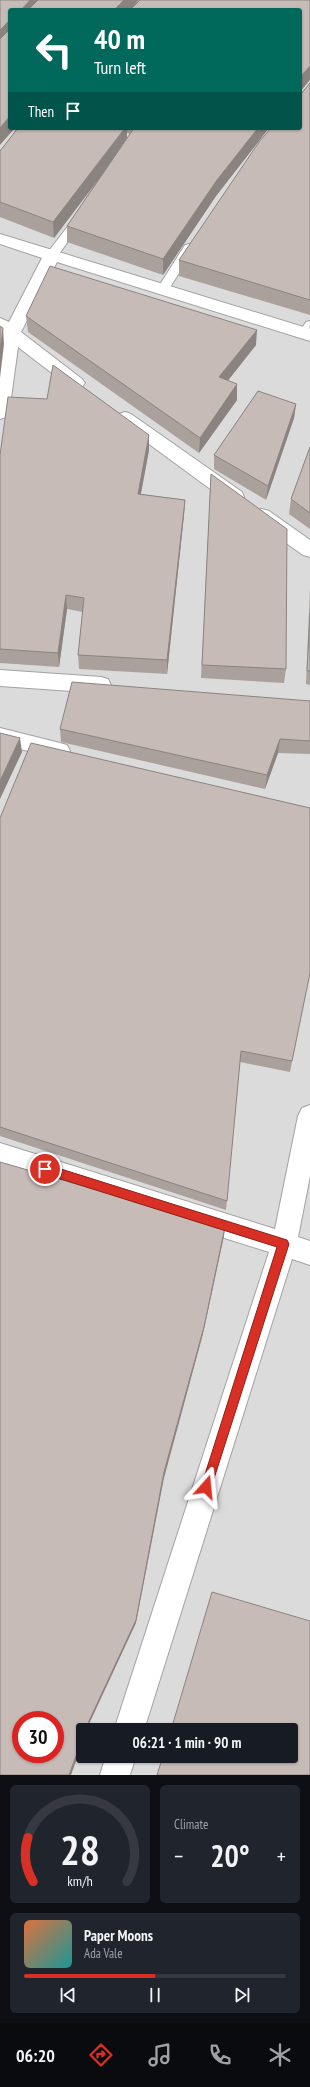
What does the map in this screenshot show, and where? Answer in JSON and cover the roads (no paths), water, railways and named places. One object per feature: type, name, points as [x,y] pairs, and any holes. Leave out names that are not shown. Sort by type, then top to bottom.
[{"type":"street","points":[[0,239],[163,289],[308,331]]},
{"type":"street","points":[[0,413],[6,329],[52,255]]},
{"type":"street","points":[[6,329],[90,392]]},
{"type":"street","points":[[108,406],[310,550]]},
{"type":"street","points":[[0,678],[119,687]]},
{"type":"street","points":[[0,736],[78,755]]},
{"type":"street","points":[[131,1723],[284,1244],[310,1116]]},
{"type":"street","points":[[0,1155],[310,1253]]},
{"type":"street","points":[[115,1775],[119,1763]]},
{"type":"lane","points":[[52,255],[84,211]]},
{"type":"lane","points":[[163,289],[195,239]]}]
